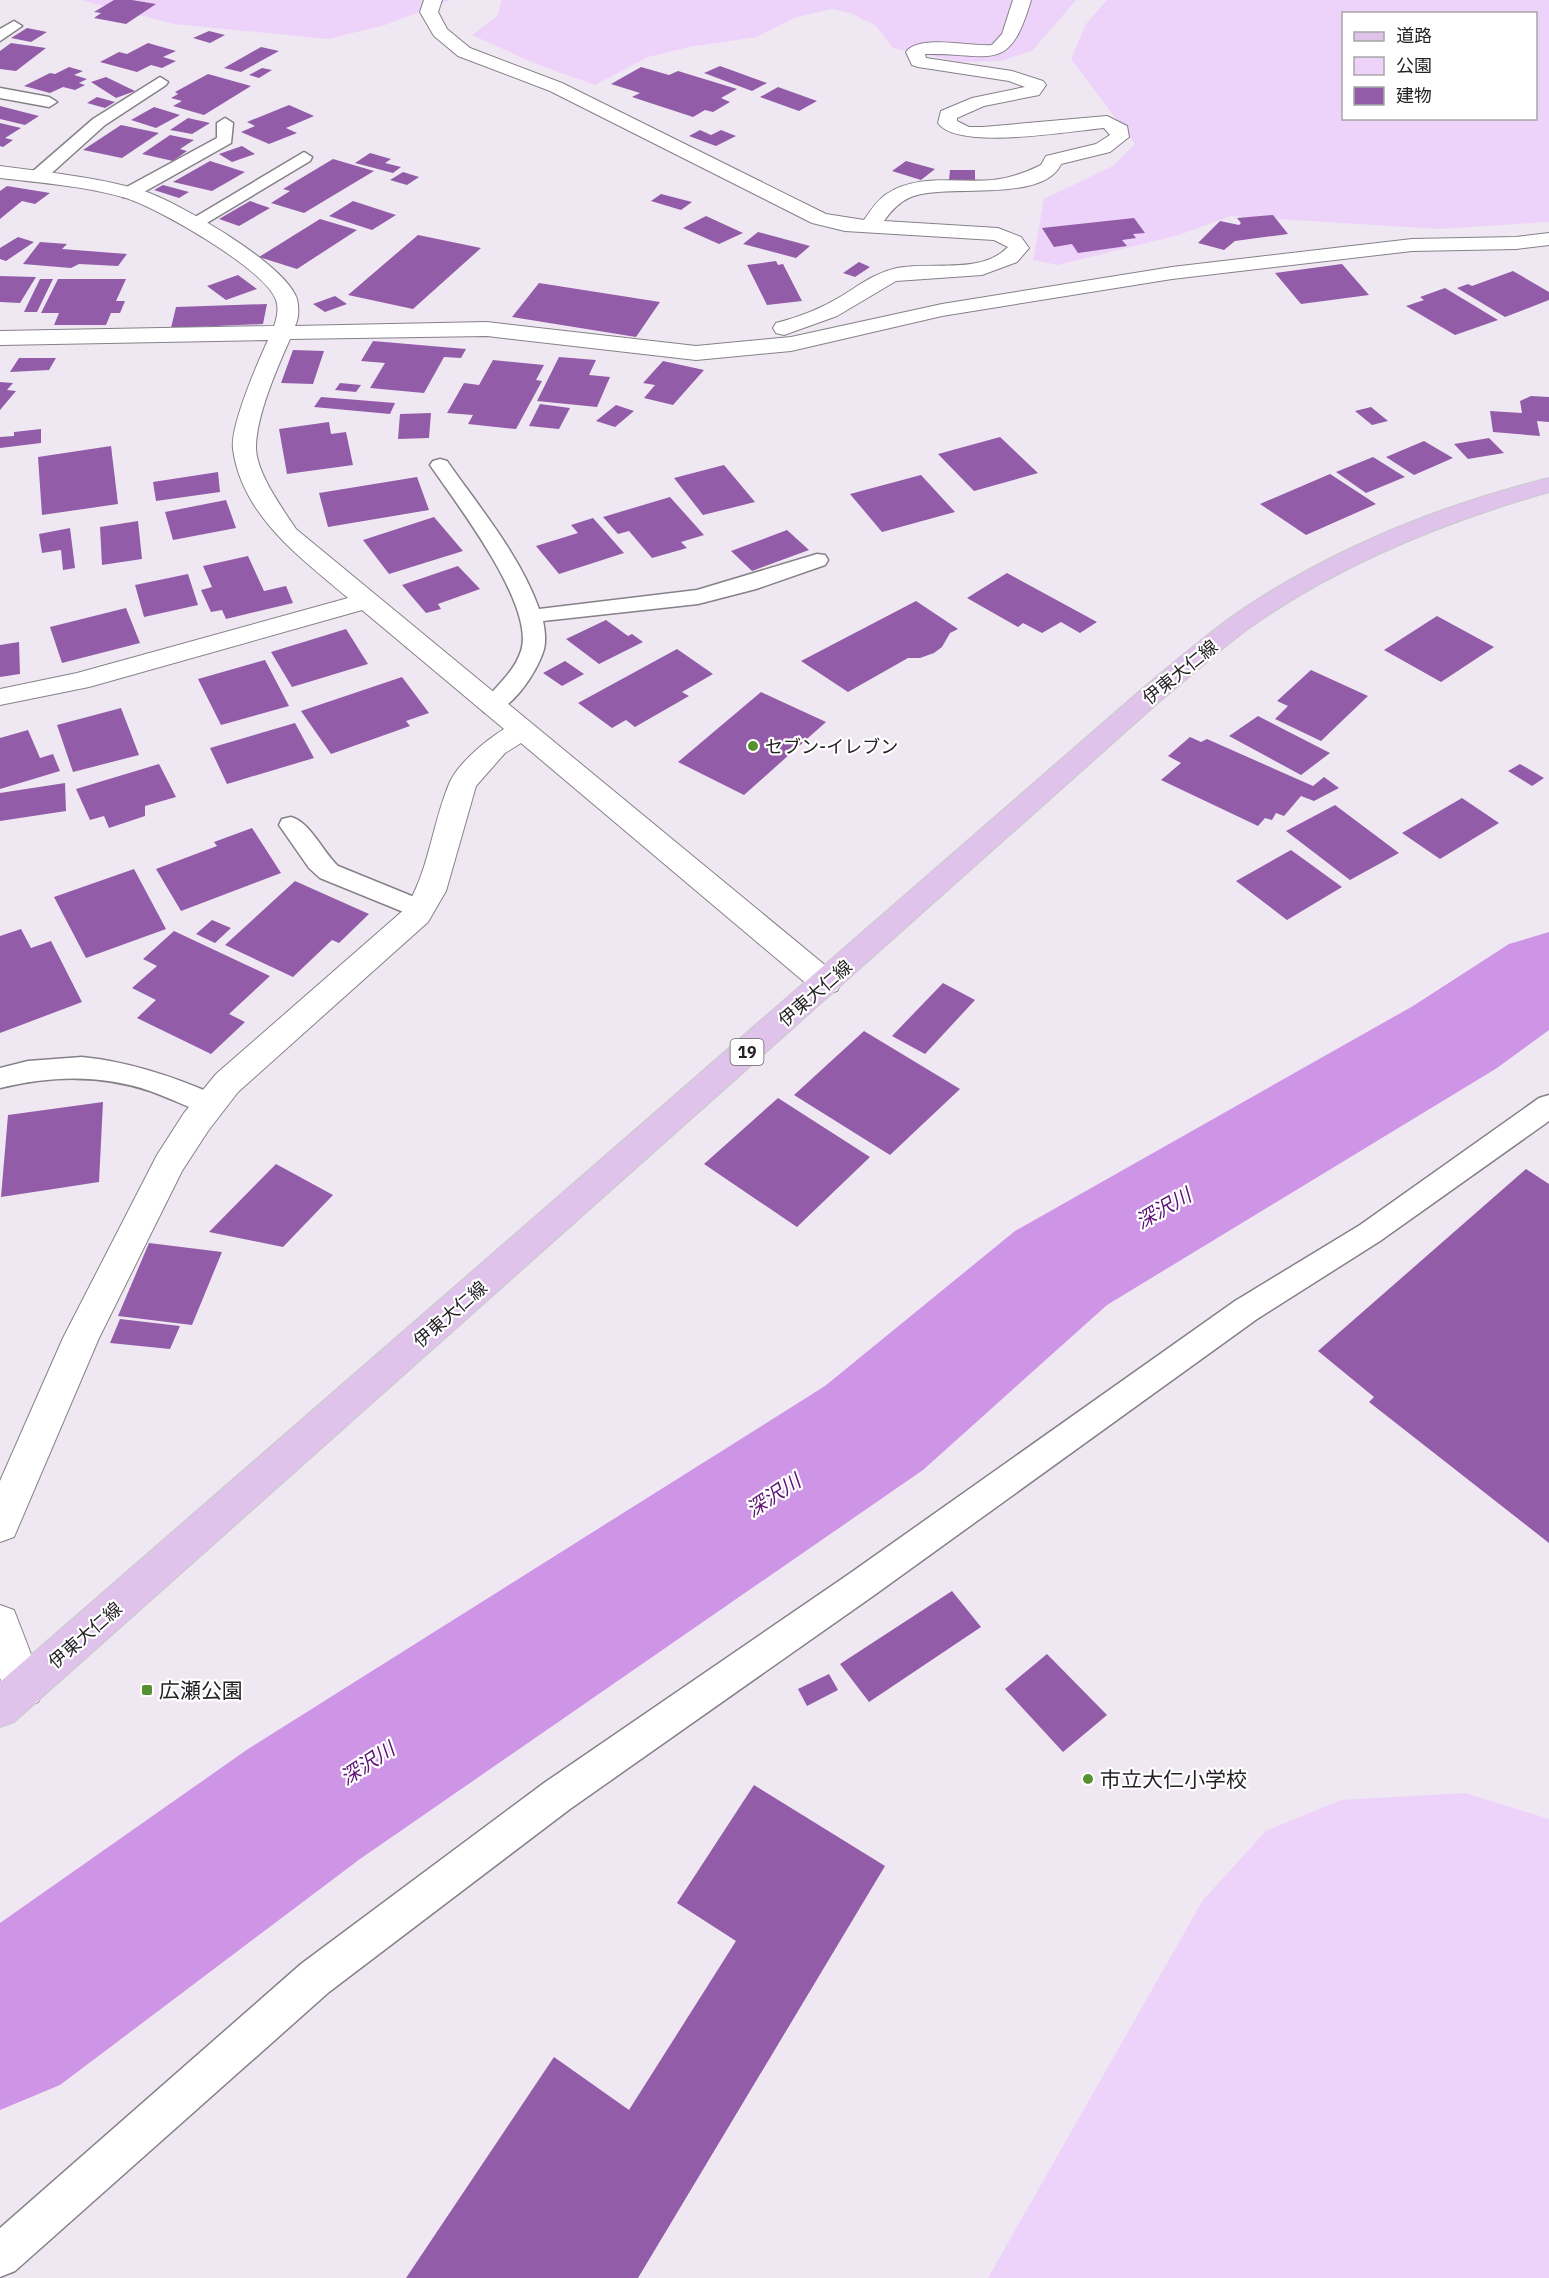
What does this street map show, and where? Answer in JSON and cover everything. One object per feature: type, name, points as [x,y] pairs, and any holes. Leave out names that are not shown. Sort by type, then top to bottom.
[{"type":"main road","name":"伊東大仁線","points":[[12,1698],[1151,695],[1243,621],[1310,579],[1373,545],[1549,485]]},
{"type":"street","points":[[433,0],[429,12],[440,32],[464,52],[556,87],[819,219],[845,225],[998,234],[1014,241],[1019,248],[1013,258],[993,266],[888,276],[871,282],[854,297],[818,316],[792,326],[696,353]]},
{"type":"street","points":[[870,226],[890,201],[906,192],[928,188],[991,186],[1032,178],[1049,168],[1053,160],[1103,148],[1119,137],[1120,130],[1107,122],[983,134],[965,132],[947,123],[948,115],[961,107],[1032,91],[1037,85],[1012,76],[924,63],[918,61],[915,52],[939,48],[998,50],[1008,42],[1022,0]]},
{"type":"street","points":[[0,172],[99,185],[167,207],[261,270],[285,297],[288,318],[259,385],[244,447],[257,489],[287,534],[826,983]]},
{"type":"street","points":[[0,338],[282,330],[487,329],[696,353],[791,344],[942,310],[1172,273],[1412,245],[1516,243],[1549,239]]},
{"type":"street","points":[[0,697],[80,681],[366,602]]},
{"type":"street","points":[[0,1525],[81,1338],[169,1164],[227,1083],[417,915],[430,891],[463,783],[495,747],[521,731]]},
{"type":"street","points":[[0,1623],[12,1698]]},
{"type":"lane","points":[[0,36],[14,26]]},
{"type":"lane","points":[[38,176],[99,122],[160,82]]},
{"type":"lane","points":[[0,88],[0,93],[49,102]]},
{"type":"lane","points":[[129,193],[225,140],[225,123]]},
{"type":"lane","points":[[194,223],[304,158]]},
{"type":"lane","points":[[440,465],[497,549],[532,616],[534,644],[511,691],[492,707]]},
{"type":"lane","points":[[532,616],[698,597],[748,584],[817,560]]},
{"type":"lane","points":[[291,825],[318,862],[329,872],[420,909]]},
{"type":"lane","points":[[0,1078],[19,1072],[65,1068],[120,1070],[185,1092],[210,1104]]},
{"type":"lane","points":[[0,2256],[315,1978],[548,1803],[861,1585],[1246,1310],[1370,1233],[1549,1106]]},
{"type":"green space","points":[[81,0],[450,0],[385,25],[328,39],[174,24]]},
{"type":"green space","points":[[502,0],[1076,0],[1033,50],[1002,61],[960,62],[893,48],[875,25],[850,13],[832,9],[797,17],[757,37],[689,47],[648,57],[595,85],[536,64],[472,35],[497,16]]},
{"type":"green space","points":[[1107,0],[1549,0],[1549,222],[1439,229],[1231,216],[1179,235],[1058,265],[1033,260],[1044,199],[1113,166],[1135,144],[1071,59],[1086,24]]},
{"type":"green space","points":[[1465,1793],[1549,1819],[1549,2278],[988,2278],[1203,1900],[1266,1831],[1341,1800]]},
{"type":"building","points":[[114,0],[156,4],[126,24],[94,18],[101,13],[94,12]]},
{"type":"building","points":[[27,28],[47,32],[31,42],[11,38]]},
{"type":"building","points":[[209,31],[225,35],[210,43],[193,38]]},
{"type":"building","points":[[11,43],[46,48],[16,71],[0,69],[0,51]]},
{"type":"building","points":[[148,43],[176,51],[163,57],[176,61],[162,68],[151,65],[137,72],[100,62],[119,52],[127,54]]},
{"type":"building","points":[[261,47],[279,51],[241,72],[224,68]]},
{"type":"building","points":[[720,66],[767,83],[752,91],[704,73]]},
{"type":"building","points":[[69,67],[83,71],[74,75],[87,79],[79,83],[85,85],[75,90],[63,87],[50,93],[24,86],[50,73],[55,74]]},
{"type":"building","points":[[641,67],[669,75],[678,71],[737,89],[721,98],[730,102],[713,112],[705,110],[693,117],[632,97],[640,93],[611,84]]},
{"type":"building","points":[[262,68],[272,70],[259,78],[249,75]]},
{"type":"building","points":[[208,74],[251,86],[204,115],[173,106],[182,101],[171,98],[178,94],[175,92]]},
{"type":"building","points":[[106,77],[135,91],[116,98],[91,82]]},
{"type":"building","points":[[778,87],[817,101],[799,111],[760,97]]},
{"type":"building","points":[[97,97],[115,102],[105,108],[87,103]]},
{"type":"building","points":[[289,105],[314,116],[286,128],[297,133],[269,144],[241,132],[255,126],[247,122]]},
{"type":"building","points":[[0,106],[39,116],[25,125],[0,119]]},
{"type":"building","points":[[154,107],[180,115],[156,128],[131,120]]},
{"type":"building","points":[[188,118],[210,123],[192,134],[170,130]]},
{"type":"building","points":[[0,123],[21,128],[5,138],[13,140],[3,147],[0,146]]},
{"type":"building","points":[[121,125],[159,133],[122,158],[83,150]]},
{"type":"building","points":[[700,130],[711,135],[721,130],[736,136],[716,146],[689,136]]},
{"type":"building","points":[[170,135],[194,140],[180,149],[187,151],[173,161],[142,154]]},
{"type":"building","points":[[242,146],[255,154],[232,162],[219,154]]},
{"type":"building","points":[[370,153],[391,159],[385,163],[401,167],[393,173],[355,163]]},
{"type":"building","points":[[333,159],[374,171],[304,213],[271,203],[290,191],[283,189]]},
{"type":"building","points":[[210,161],[245,172],[212,191],[173,182]]},
{"type":"building","points":[[906,161],[935,169],[921,180],[892,171]]},
{"type":"building","points":[[950,170],[975,170],[975,181],[949,180]]},
{"type":"building","points":[[403,172],[419,177],[407,185],[390,180]]},
{"type":"building","points":[[163,185],[189,192],[179,198],[154,190]]},
{"type":"building","points":[[7,186],[50,193],[35,204],[22,201],[0,219],[0,191]]},
{"type":"building","points":[[661,194],[692,202],[681,210],[651,201]]},
{"type":"building","points":[[250,201],[270,208],[239,226],[219,219]]},
{"type":"building","points":[[353,201],[396,215],[372,230],[329,216]]},
{"type":"building","points":[[1273,215],[1288,234],[1235,241],[1224,250],[1198,243],[1220,221],[1239,225],[1241,223],[1237,218]]},
{"type":"building","points":[[706,216],[743,233],[719,244],[683,228]]},
{"type":"building","points":[[1134,218],[1145,233],[1133,234],[1136,238],[1122,240],[1127,246],[1078,253],[1072,244],[1054,247],[1042,228]]},
{"type":"building","points":[[320,219],[357,230],[297,269],[259,257]]},
{"type":"building","points":[[758,232],[810,246],[796,258],[743,244]]},
{"type":"building","points":[[418,235],[481,248],[413,309],[348,295]]},
{"type":"building","points":[[18,237],[34,242],[6,261],[0,259],[0,248]]},
{"type":"building","points":[[40,242],[67,244],[62,249],[127,254],[118,266],[79,264],[71,268],[23,264]]},
{"type":"building","points":[[776,261],[778,265],[783,264],[802,301],[767,305],[747,265]]},
{"type":"building","points":[[859,262],[870,267],[855,277],[843,273]]},
{"type":"building","points":[[1342,264],[1369,295],[1301,304],[1275,273]]},
{"type":"building","points":[[1513,271],[1549,292],[1549,300],[1505,317],[1457,288],[1468,284],[1472,286]]},
{"type":"building","points":[[238,275],[257,289],[226,300],[207,286]]},
{"type":"building","points":[[0,276],[36,277],[20,303],[0,302]]},
{"type":"building","points":[[40,279],[53,279],[37,312],[24,312]]},
{"type":"building","points":[[58,279],[126,279],[116,301],[125,301],[120,313],[111,313],[106,325],[54,325],[59,313],[41,313]]},
{"type":"building","points":[[539,283],[660,302],[636,337],[512,317]]},
{"type":"building","points":[[1445,288],[1498,320],[1455,335],[1406,306],[1424,300],[1420,297]]},
{"type":"building","points":[[335,296],[347,304],[325,312],[313,304]]},
{"type":"building","points":[[267,304],[263,324],[171,328],[176,307]]},
{"type":"building","points":[[373,341],[466,349],[461,358],[444,357],[424,393],[370,388],[385,363],[361,361]]},
{"type":"building","points":[[293,350],[324,351],[313,384],[281,383]]},
{"type":"building","points":[[559,357],[596,360],[589,375],[610,377],[597,407],[537,401]]},
{"type":"building","points":[[19,358],[56,358],[49,370],[10,372]]},
{"type":"building","points":[[493,360],[544,365],[536,380],[542,381],[516,429],[468,424],[473,415],[447,413],[464,383],[479,385]]},
{"type":"building","points":[[663,361],[704,370],[673,405],[644,398],[655,385],[643,383]]},
{"type":"building","points":[[0,382],[13,383],[7,390],[16,391],[0,410]]},
{"type":"building","points":[[340,383],[361,385],[356,392],[335,390]]},
{"type":"building","points":[[1531,396],[1549,397],[1549,422],[1537,421],[1540,436],[1493,432],[1490,411],[1522,413],[1520,401]]},
{"type":"building","points":[[321,397],[395,403],[390,414],[314,407]]},
{"type":"building","points":[[540,404],[570,408],[559,429],[529,426]]},
{"type":"building","points":[[616,405],[634,411],[615,427],[596,421]]},
{"type":"building","points":[[1371,407],[1388,421],[1372,425],[1355,411]]},
{"type":"building","points":[[431,413],[429,438],[398,439],[400,414]]},
{"type":"building","points":[[329,422],[331,434],[346,432],[353,465],[287,474],[279,429]]},
{"type":"building","points":[[41,429],[41,443],[0,448],[0,437],[14,436],[14,432]]},
{"type":"building","points":[[1000,437],[1038,473],[974,491],[938,454]]},
{"type":"building","points":[[1489,438],[1504,453],[1468,459],[1454,444]]},
{"type":"building","points":[[1424,441],[1453,458],[1414,475],[1386,457]]},
{"type":"building","points":[[111,446],[118,504],[42,515],[38,457]]},
{"type":"building","points":[[1373,457],[1405,477],[1366,493],[1336,472]]},
{"type":"building","points":[[724,465],[755,502],[703,515],[674,478]]},
{"type":"building","points":[[218,472],[220,492],[156,501],[153,482]]},
{"type":"building","points":[[1330,474],[1376,504],[1306,535],[1260,504]]},
{"type":"building","points":[[921,475],[955,512],[882,532],[850,494]]},
{"type":"building","points":[[417,477],[429,510],[328,527],[319,493]]},
{"type":"building","points":[[670,497],[704,535],[681,542],[687,548],[652,558],[629,531],[618,534],[603,517]]},
{"type":"building","points":[[226,500],[236,528],[173,540],[165,512]]},
{"type":"building","points":[[434,517],[463,551],[389,574],[363,540]]},
{"type":"building","points":[[593,518],[624,553],[559,574],[536,546],[578,533],[571,525]]},
{"type":"building","points":[[138,521],[142,559],[102,565],[100,527]]},
{"type":"building","points":[[70,528],[75,568],[63,570],[61,550],[42,553],[39,534]]},
{"type":"building","points":[[787,530],[809,550],[752,571],[731,551]]},
{"type":"building","points":[[248,556],[264,591],[286,586],[293,603],[226,619],[222,610],[211,612],[201,590],[212,587],[203,566]]},
{"type":"building","points":[[458,566],[480,589],[438,604],[441,609],[426,613],[402,585]]},
{"type":"building","points":[[1007,573],[1097,622],[1080,633],[1061,622],[1042,633],[1023,623],[1018,627],[967,598]]},
{"type":"building","points":[[188,574],[198,605],[144,617],[135,585]]},
{"type":"building","points":[[916,601],[958,629],[950,633],[942,647],[934,653],[920,658],[908,658],[848,692],[801,661]]},
{"type":"building","points":[[126,608],[140,643],[62,663],[50,627]]},
{"type":"building","points":[[1437,616],[1494,647],[1441,682],[1384,650]]},
{"type":"building","points":[[606,620],[628,636],[632,634],[643,642],[599,664],[566,639]]},
{"type":"building","points":[[346,629],[368,664],[292,687],[271,652]]},
{"type":"building","points":[[19,642],[20,674],[0,677],[0,645]]},
{"type":"building","points":[[677,649],[713,674],[682,692],[689,696],[635,727],[626,720],[612,728],[578,703]]},
{"type":"building","points":[[265,660],[289,706],[221,725],[198,679]]},
{"type":"building","points":[[565,661],[584,674],[562,686],[543,673]]},
{"type":"building","points":[[1311,670],[1368,696],[1321,741],[1275,719],[1288,706],[1277,701]]},
{"type":"building","points":[[402,677],[429,713],[406,721],[410,726],[331,754],[301,711]]},
{"type":"building","points":[[761,692],[826,722],[744,795],[678,762]]},
{"type":"building","points":[[121,708],[139,755],[73,772],[57,725]]},
{"type":"building","points":[[1258,716],[1330,753],[1301,775],[1229,736]]},
{"type":"building","points":[[295,723],[314,758],[227,784],[210,748]]},
{"type":"building","points":[[28,730],[40,758],[53,754],[60,771],[0,789],[0,738]]},
{"type":"building","points":[[1190,737],[1201,742],[1207,739],[1313,786],[1324,777],[1339,788],[1314,801],[1301,796],[1284,816],[1276,813],[1272,820],[1265,818],[1258,826],[1161,780],[1181,763],[1168,756]]},
{"type":"building","points":[[159,764],[176,797],[145,806],[145,816],[109,828],[104,816],[90,820],[76,789]]},
{"type":"building","points":[[1520,764],[1544,778],[1532,786],[1508,771]]},
{"type":"building","points":[[65,783],[66,811],[0,821],[0,793]]},
{"type":"building","points":[[1462,798],[1499,823],[1440,859],[1402,833]]},
{"type":"building","points":[[1335,805],[1399,853],[1350,880],[1286,831]]},
{"type":"building","points":[[252,828],[281,873],[181,911],[156,869],[217,846],[214,842]]},
{"type":"building","points":[[1291,850],[1342,887],[1287,920],[1236,881]]},
{"type":"building","points":[[134,869],[166,929],[86,958],[54,897]]},
{"type":"building","points":[[295,881],[369,914],[339,943],[332,940],[293,977],[225,945]]},
{"type":"building","points":[[212,920],[231,928],[215,943],[196,934]]},
{"type":"building","points":[[21,929],[31,948],[51,941],[82,1002],[0,1033],[0,936]]},
{"type":"building","points":[[174,931],[270,976],[229,1014],[245,1022],[211,1054],[137,1018],[156,1000],[132,988],[157,966],[143,959]]},
{"type":"building","points":[[943,983],[975,1000],[925,1054],[892,1036]]},
{"type":"building","points":[[864,1031],[960,1089],[890,1155],[794,1095]]},
{"type":"building","points":[[778,1098],[870,1157],[797,1227],[704,1164]]},
{"type":"building","points":[[103,1102],[99,1182],[1,1197],[8,1115]]},
{"type":"building","points":[[276,1164],[333,1195],[283,1247],[209,1232]]},
{"type":"building","points":[[1526,1169],[1549,1184],[1549,1543],[1369,1402],[1374,1397],[1318,1351]]},
{"type":"building","points":[[149,1243],[222,1252],[192,1325],[118,1316]]},
{"type":"building","points":[[120,1319],[180,1326],[170,1349],[110,1343]]},
{"type":"building","points":[[952,1591],[981,1627],[869,1702],[840,1664]]},
{"type":"building","points":[[1047,1654],[1107,1715],[1063,1752],[1005,1689]]},
{"type":"building","points":[[829,1674],[838,1690],[807,1706],[798,1689]]},
{"type":"building","points":[[754,1785],[885,1866],[638,2278],[406,2278],[554,2057],[629,2110],[736,1941],[677,1903]]},
{"type":"waterway","name":"深沢川","points":[[0,2025],[304,1804],[874,1428],[1061,1268],[1455,1037],[1549,973]]},
{"type":"place","name":"セブン-イレブン","points":[[753,746]]},
{"type":"place","name":"広瀬公園","points":[[147,1690]]},
{"type":"place","name":"市立大仁小学校","points":[[1088,1779]]}]
